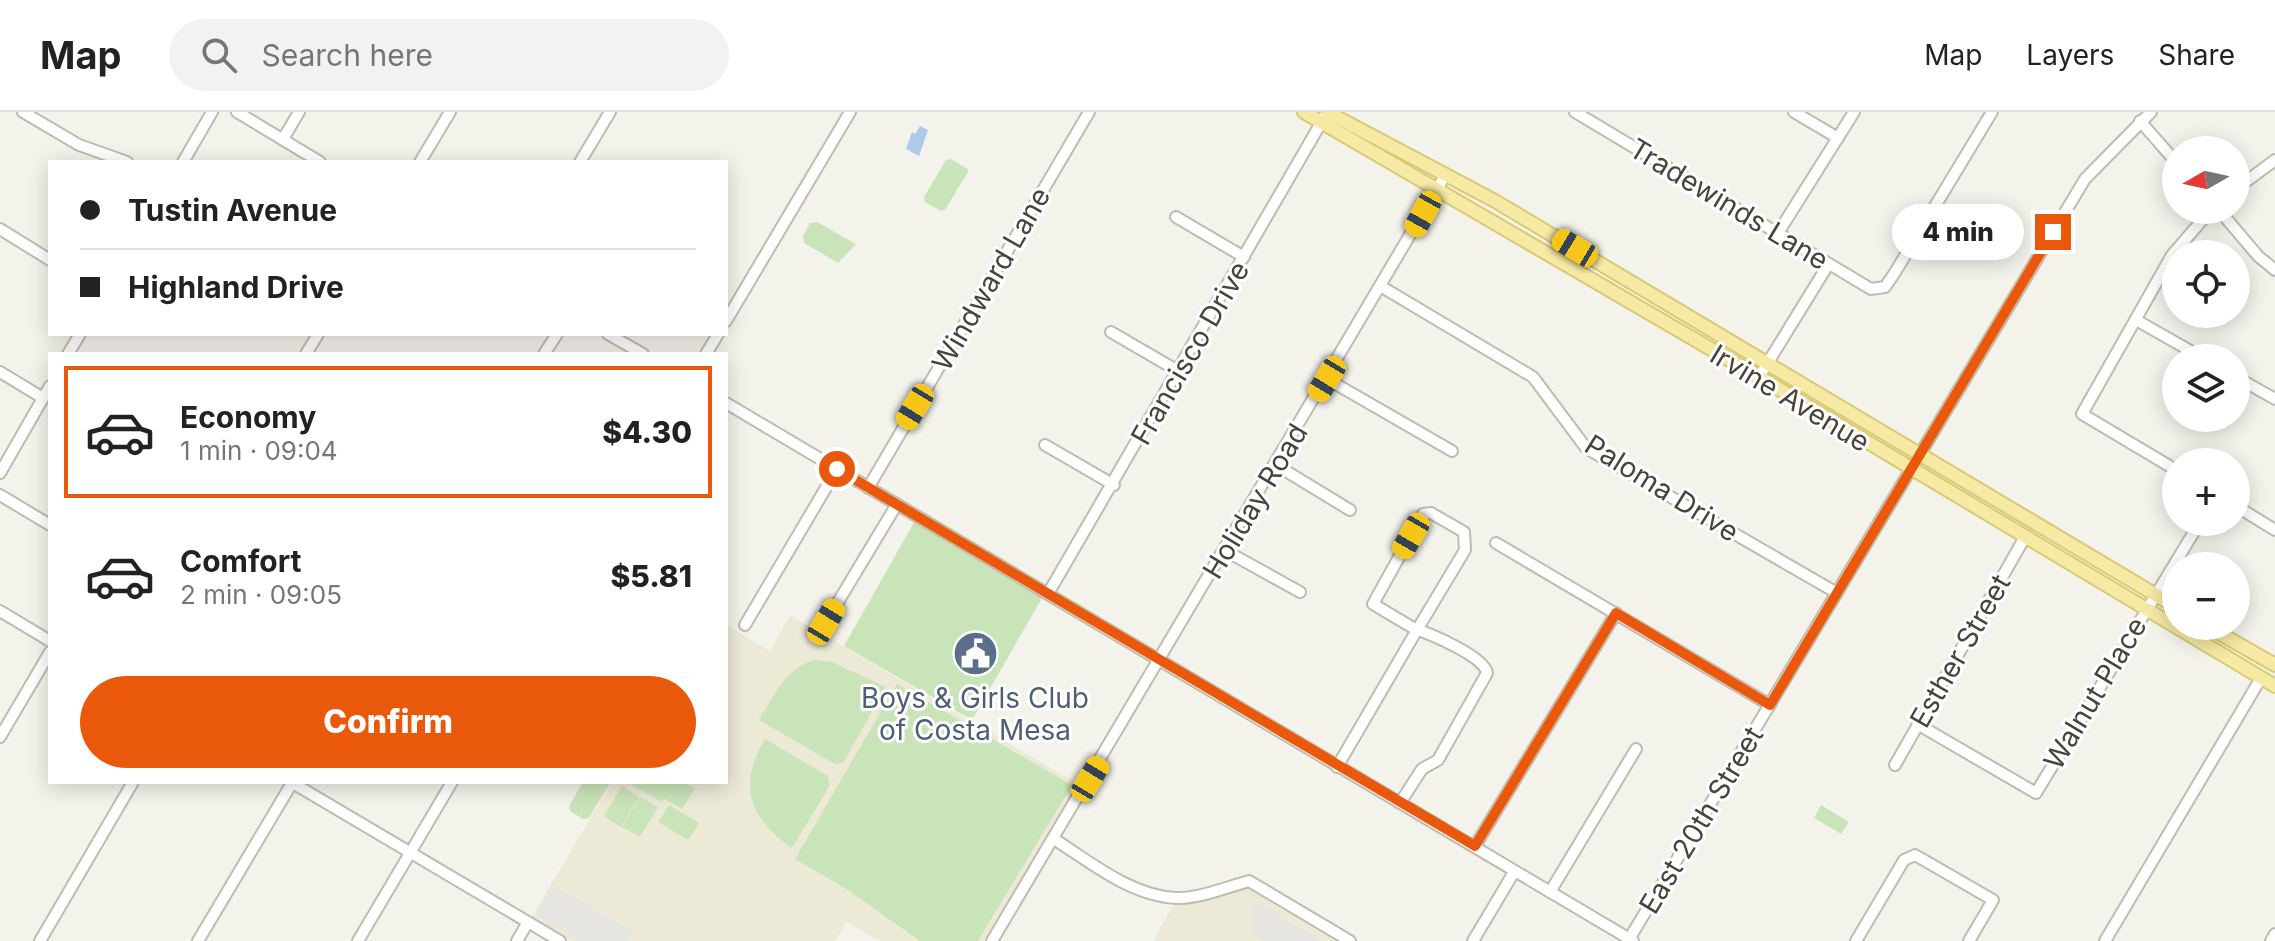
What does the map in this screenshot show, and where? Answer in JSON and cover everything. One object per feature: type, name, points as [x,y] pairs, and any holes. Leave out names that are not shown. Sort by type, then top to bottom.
[{"type":"main road","name":"Irvine Avenue","points":[[1304,112],[1324,117],[1446,174],[1770,362],[2162,598]]},
{"type":"main road","name":"Irvine Avenue","points":[[1324,117],[1437,190],[1759,377],[2275,686]]},
{"type":"main road","points":[[2231,640],[2275,665]]},
{"type":"street","points":[[23,112],[79,145],[121,160]]},
{"type":"street","points":[[184,160],[212,112]]},
{"type":"street","points":[[237,112],[317,160]]},
{"type":"street","points":[[283,139],[299,112]]},
{"type":"street","points":[[421,160],[450,112]]},
{"type":"street","points":[[581,160],[610,112]]},
{"type":"street","points":[[728,318],[850,112]]},
{"type":"street","name":"Windward Lane","points":[[868,488],[1089,112]]},
{"type":"street","name":"Tradewinds Lane","points":[[1575,112],[1871,289],[1885,287],[1992,112]]},
{"type":"street","points":[[1794,112],[1838,138]]},
{"type":"street","points":[[1778,233],[1854,112]]},
{"type":"street","name":"East 20th Street","points":[[1630,940],[2085,179],[2151,112]]},
{"type":"street","name":"Francisco Drive","points":[[1049,592],[1114,485],[1324,117]]},
{"type":"street","points":[[2140,121],[2162,146]]},
{"type":"street","points":[[2250,179],[2275,160]]},
{"type":"street","name":"Holiday Road","points":[[992,941],[1226,551],[1446,174]]},
{"type":"street","points":[[1176,217],[1244,257]]},
{"type":"street","points":[[2162,462],[2082,414],[2172,255],[2199,224]]},
{"type":"street","points":[[2231,224],[2258,256],[2275,270]]},
{"type":"street","points":[[0,229],[48,259]]},
{"type":"street","points":[[1759,377],[1828,265]]},
{"type":"street","name":"Paloma Drive","points":[[1382,287],[1533,377],[1586,448],[1837,593]]},
{"type":"street","points":[[2136,320],[2178,344]]},
{"type":"street","points":[[1111,332],[1178,371]]},
{"type":"street","points":[[612,336],[640,352]]},
{"type":"street","points":[[0,372],[43,398]]},
{"type":"street","points":[[1327,379],[1452,451]]},
{"type":"street","points":[[2250,385],[2275,399]]},
{"type":"street","points":[[0,473],[48,389]]},
{"type":"street","points":[[728,404],[1049,592],[1630,940]]},
{"type":"street","points":[[1045,445],[1114,485]]},
{"type":"street","points":[[1276,465],[1350,510]]},
{"type":"street","points":[[745,625],[837,469]]},
{"type":"street","points":[[0,495],[48,524]]},
{"type":"street","points":[[826,622],[897,504]]},
{"type":"street","points":[[1337,767],[1416,633],[1465,550],[1467,540],[1464,532],[1431,513],[1423,514],[1373,601],[1375,606],[1416,633],[1432,634],[1484,664],[1487,673],[1438,760],[1422,769],[1400,803]]},
{"type":"street","points":[[2250,515],[2275,530]]},
{"type":"street","name":"Walnut Place","points":[[1919,725],[2036,793],[2191,536]]},
{"type":"street","name":"Esther Street","points":[[1895,765],[2025,537]]},
{"type":"street","points":[[1496,543],[1770,705]]},
{"type":"street","points":[[1226,551],[1300,592]]},
{"type":"street","points":[[0,611],[48,640]]},
{"type":"street","points":[[1475,846],[1616,613]]},
{"type":"street","points":[[0,737],[48,655]]},
{"type":"street","points":[[2105,941],[2261,678]]},
{"type":"street","points":[[1550,892],[1636,749]]},
{"type":"street","points":[[40,941],[132,784]]},
{"type":"street","points":[[198,941],[290,784]]},
{"type":"street","points":[[294,784],[560,941]]},
{"type":"street","points":[[358,941],[451,784]]},
{"type":"street","points":[[1054,839],[1125,883],[1153,895],[1179,899],[1249,881],[1350,941]]},
{"type":"street","points":[[1856,941],[1907,857],[1917,856],[1986,893],[1993,900],[1969,941]]},
{"type":"street","points":[[1473,941],[1514,872]]},
{"type":"street","points":[[517,941],[528,922]]},
{"type":"street","points":[[2271,941],[2275,934]]},
{"type":"shaded area","points":[[790,615],[1078,784],[984,941],[880,941],[846,922],[835,941],[571,941],[531,918],[611,784],[728,784],[728,626],[770,651]]},
{"type":"shaded area","points":[[1243,887],[1335,941],[1153,941],[1174,904]]},
{"type":"shaded area","points":[[558,888],[632,931],[627,941],[580,941],[536,915],[550,891]]},
{"type":"shaded area","points":[[1254,901],[1322,941],[1266,941],[1253,934]]},
{"type":"green space","points":[[951,159],[969,170],[945,210],[941,211],[925,202],[924,197],[946,160]]},
{"type":"green space","points":[[817,222],[856,244],[838,263],[804,243],[803,236],[810,223]]},
{"type":"green space","points":[[917,517],[1046,591],[972,720],[844,646]]},
{"type":"green space","points":[[815,660],[832,662],[886,687],[843,763],[835,764],[759,720],[788,676]]},
{"type":"green space","points":[[897,684],[1072,785],[978,941],[920,941],[848,890],[795,859]]},
{"type":"green space","points":[[765,739],[828,776],[830,785],[792,848],[766,825],[752,800],[751,772]]},
{"type":"green space","points":[[582,784],[609,784],[589,818],[583,819],[570,811],[569,806]]},
{"type":"green space","points":[[686,784],[695,789],[682,809],[632,785]]},
{"type":"green space","points":[[622,786],[639,797],[621,827],[604,816]]},
{"type":"green space","points":[[640,797],[658,807],[640,837],[622,827]]},
{"type":"green space","points":[[669,805],[699,823],[688,840],[658,822]]},
{"type":"green space","points":[[1821,805],[1849,822],[1841,834],[1814,818]]},
{"type":"water","points":[[920,126],[928,130],[919,156],[906,149],[912,132],[915,134]]},
{"type":"place","name":"Boys & Girls Club of Costa Mesa","points":[[975,654]]},
{"type":"route","points":[[837,469],[1072,605],[1337,767],[1475,846],[1616,613],[1770,705],[2053,232]]}]
